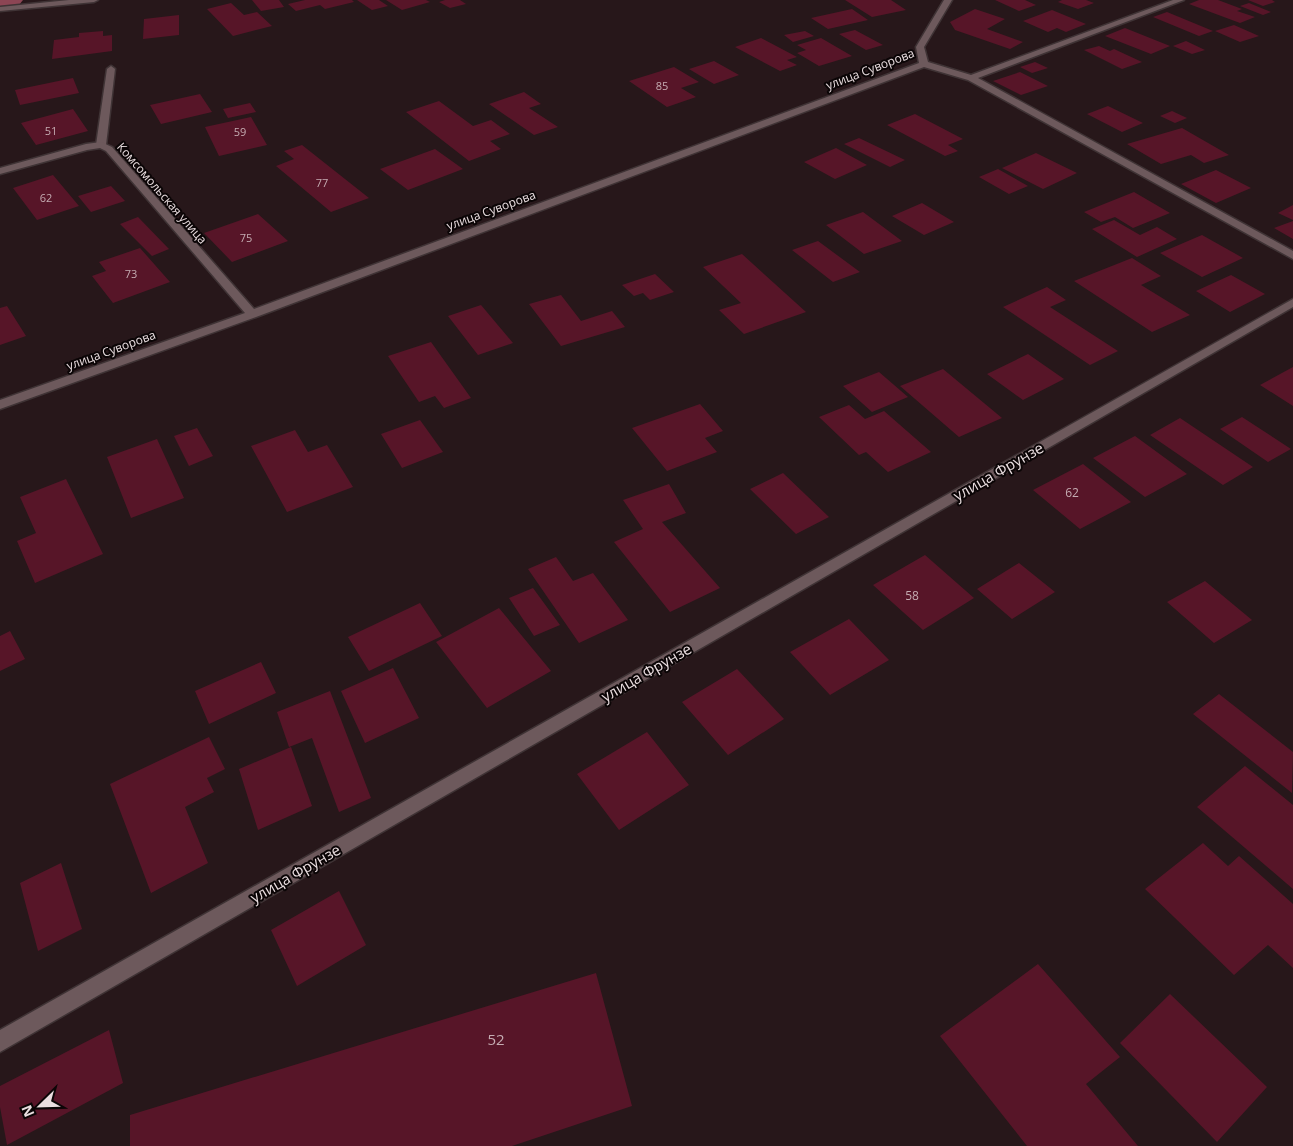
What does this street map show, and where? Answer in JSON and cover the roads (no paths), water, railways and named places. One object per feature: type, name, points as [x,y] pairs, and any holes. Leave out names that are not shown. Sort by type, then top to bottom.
[{"type":"street","points":[[0,9],[94,0]]},
{"type":"street","name":"улица Суворова","points":[[0,405],[252,314],[924,64],[920,47],[948,0]]},
{"type":"street","points":[[971,78],[1180,0]]},
{"type":"street","points":[[924,64],[971,78],[1293,256]]},
{"type":"street","points":[[101,146],[111,69]]},
{"type":"street","name":"Комсомольская улица","points":[[0,171],[78,149],[101,146],[108,149],[252,314]]},
{"type":"street","name":"улица Фрунзе","points":[[0,1042],[1293,302]]},
{"type":"waterway","points":[[0,1],[11,0]]}]
